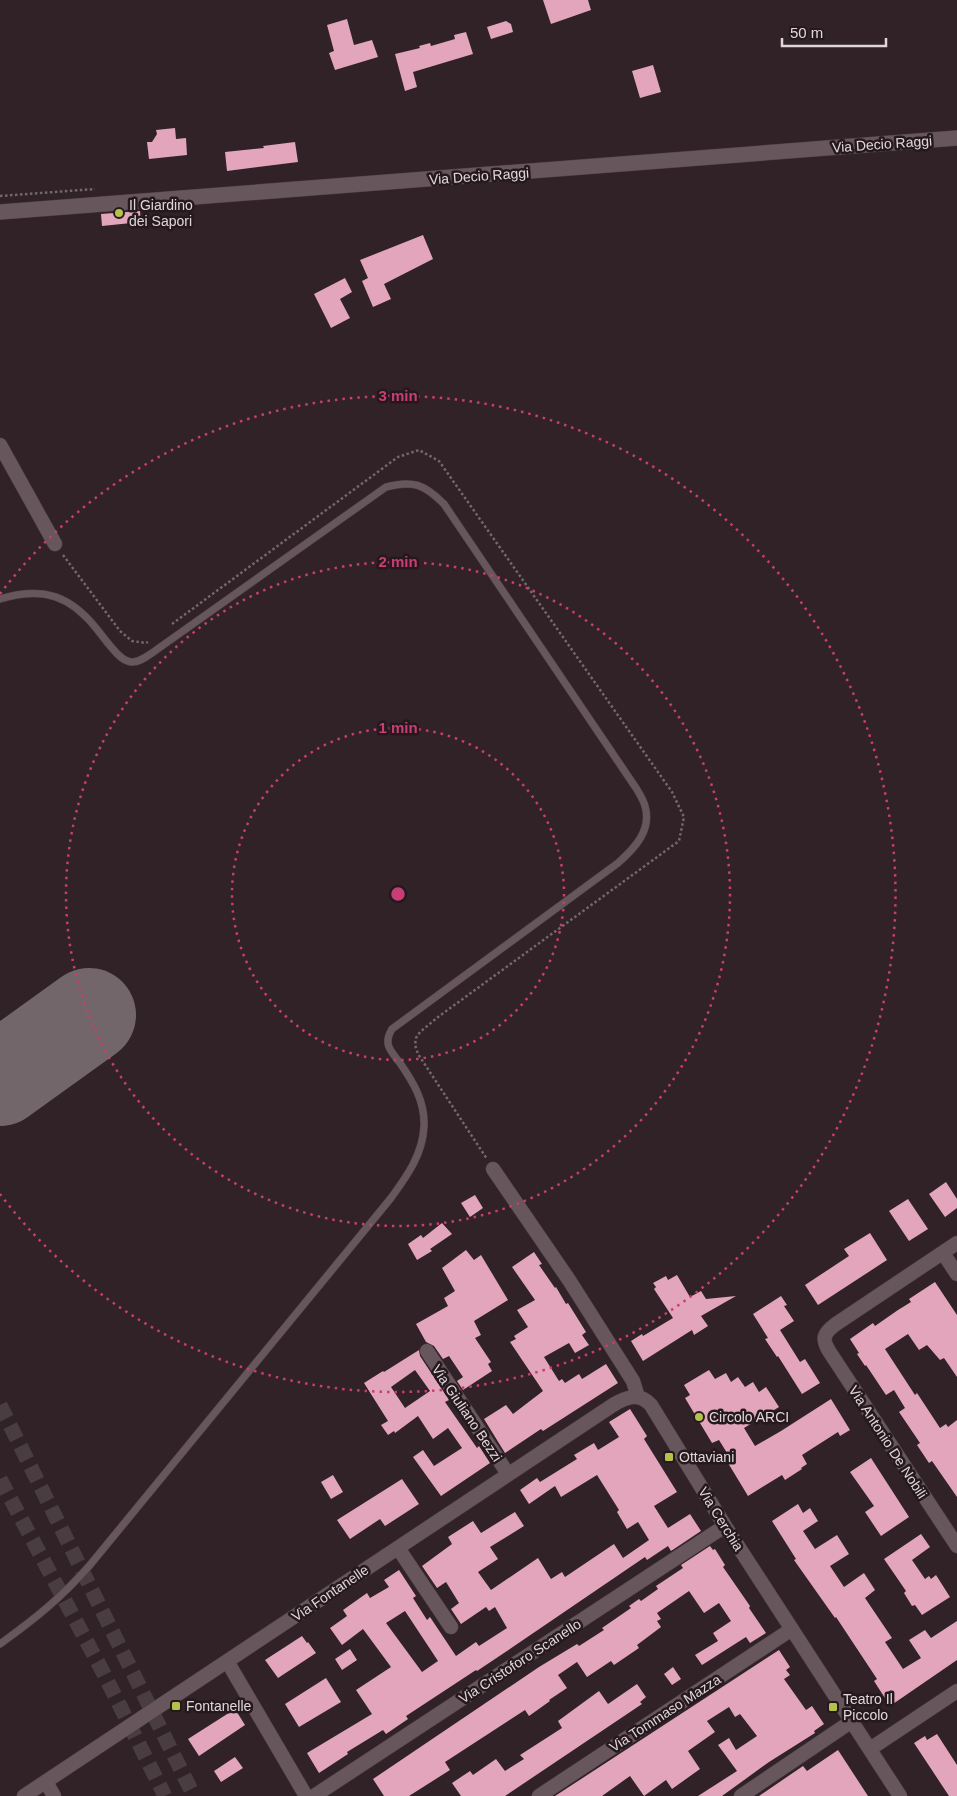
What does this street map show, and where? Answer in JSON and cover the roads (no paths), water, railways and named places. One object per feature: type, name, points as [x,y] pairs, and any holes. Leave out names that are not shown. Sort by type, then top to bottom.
[{"type":"main road","name":"Via Decio Raggi","points":[[0,212],[957,138]]},
{"type":"street","points":[[0,445],[54,544]]},
{"type":"street","name":"Via Cerchia","points":[[493,1169],[569,1280],[633,1381],[638,1396],[651,1405],[725,1526],[900,1796]]},
{"type":"street","points":[[957,1243],[943,1253],[957,1274]]},
{"type":"street","name":"Via Antonio De Nobili","points":[[943,1253],[836,1324],[824,1336],[825,1345],[957,1546]]},
{"type":"street","name":"Via Giuliano Bezzi","points":[[427,1352],[508,1474]]},
{"type":"street","name":"Via Fontanelle","points":[[24,1796],[612,1405],[628,1397],[638,1396]]},
{"type":"street","name":"Via Cristoforo Scanello","points":[[314,1796],[725,1526]]},
{"type":"street","points":[[398,1548],[451,1627]]},
{"type":"street","name":"Via Tommaso Mazza","points":[[539,1796],[792,1629]]},
{"type":"street","points":[[227,1661],[306,1796]]},
{"type":"street","points":[[870,1749],[957,1690]]},
{"type":"street","points":[[741,1796],[852,1722]]},
{"type":"street","points":[[46,1782],[54,1796]]},
{"type":"lane","points":[[0,599],[26,593],[62,598],[85,616],[121,658],[131,662],[139,660],[152,653],[386,487],[403,483],[419,485],[434,494],[444,504],[631,779],[645,806],[646,821],[643,835],[634,850],[392,1029],[388,1035],[388,1046],[414,1083],[422,1104],[424,1126],[419,1150],[409,1173],[391,1198],[90,1565],[51,1606],[0,1644]]},
{"type":"tunnel","points":[[0,1405],[194,1796]]},
{"type":"tunnel","points":[[0,1479],[104,1674],[165,1796]]},
{"type":"place","name":"Il Giardino dei Sapori","points":[[119,213]]},
{"type":"place","name":"Circolo ARCI","points":[[699,1417]]},
{"type":"place","name":"Ottaviani","points":[[669,1457]]},
{"type":"place","name":"Fontanelle","points":[[176,1706]]},
{"type":"place","name":"Teatro Il Piccolo","points":[[833,1707]]}]
